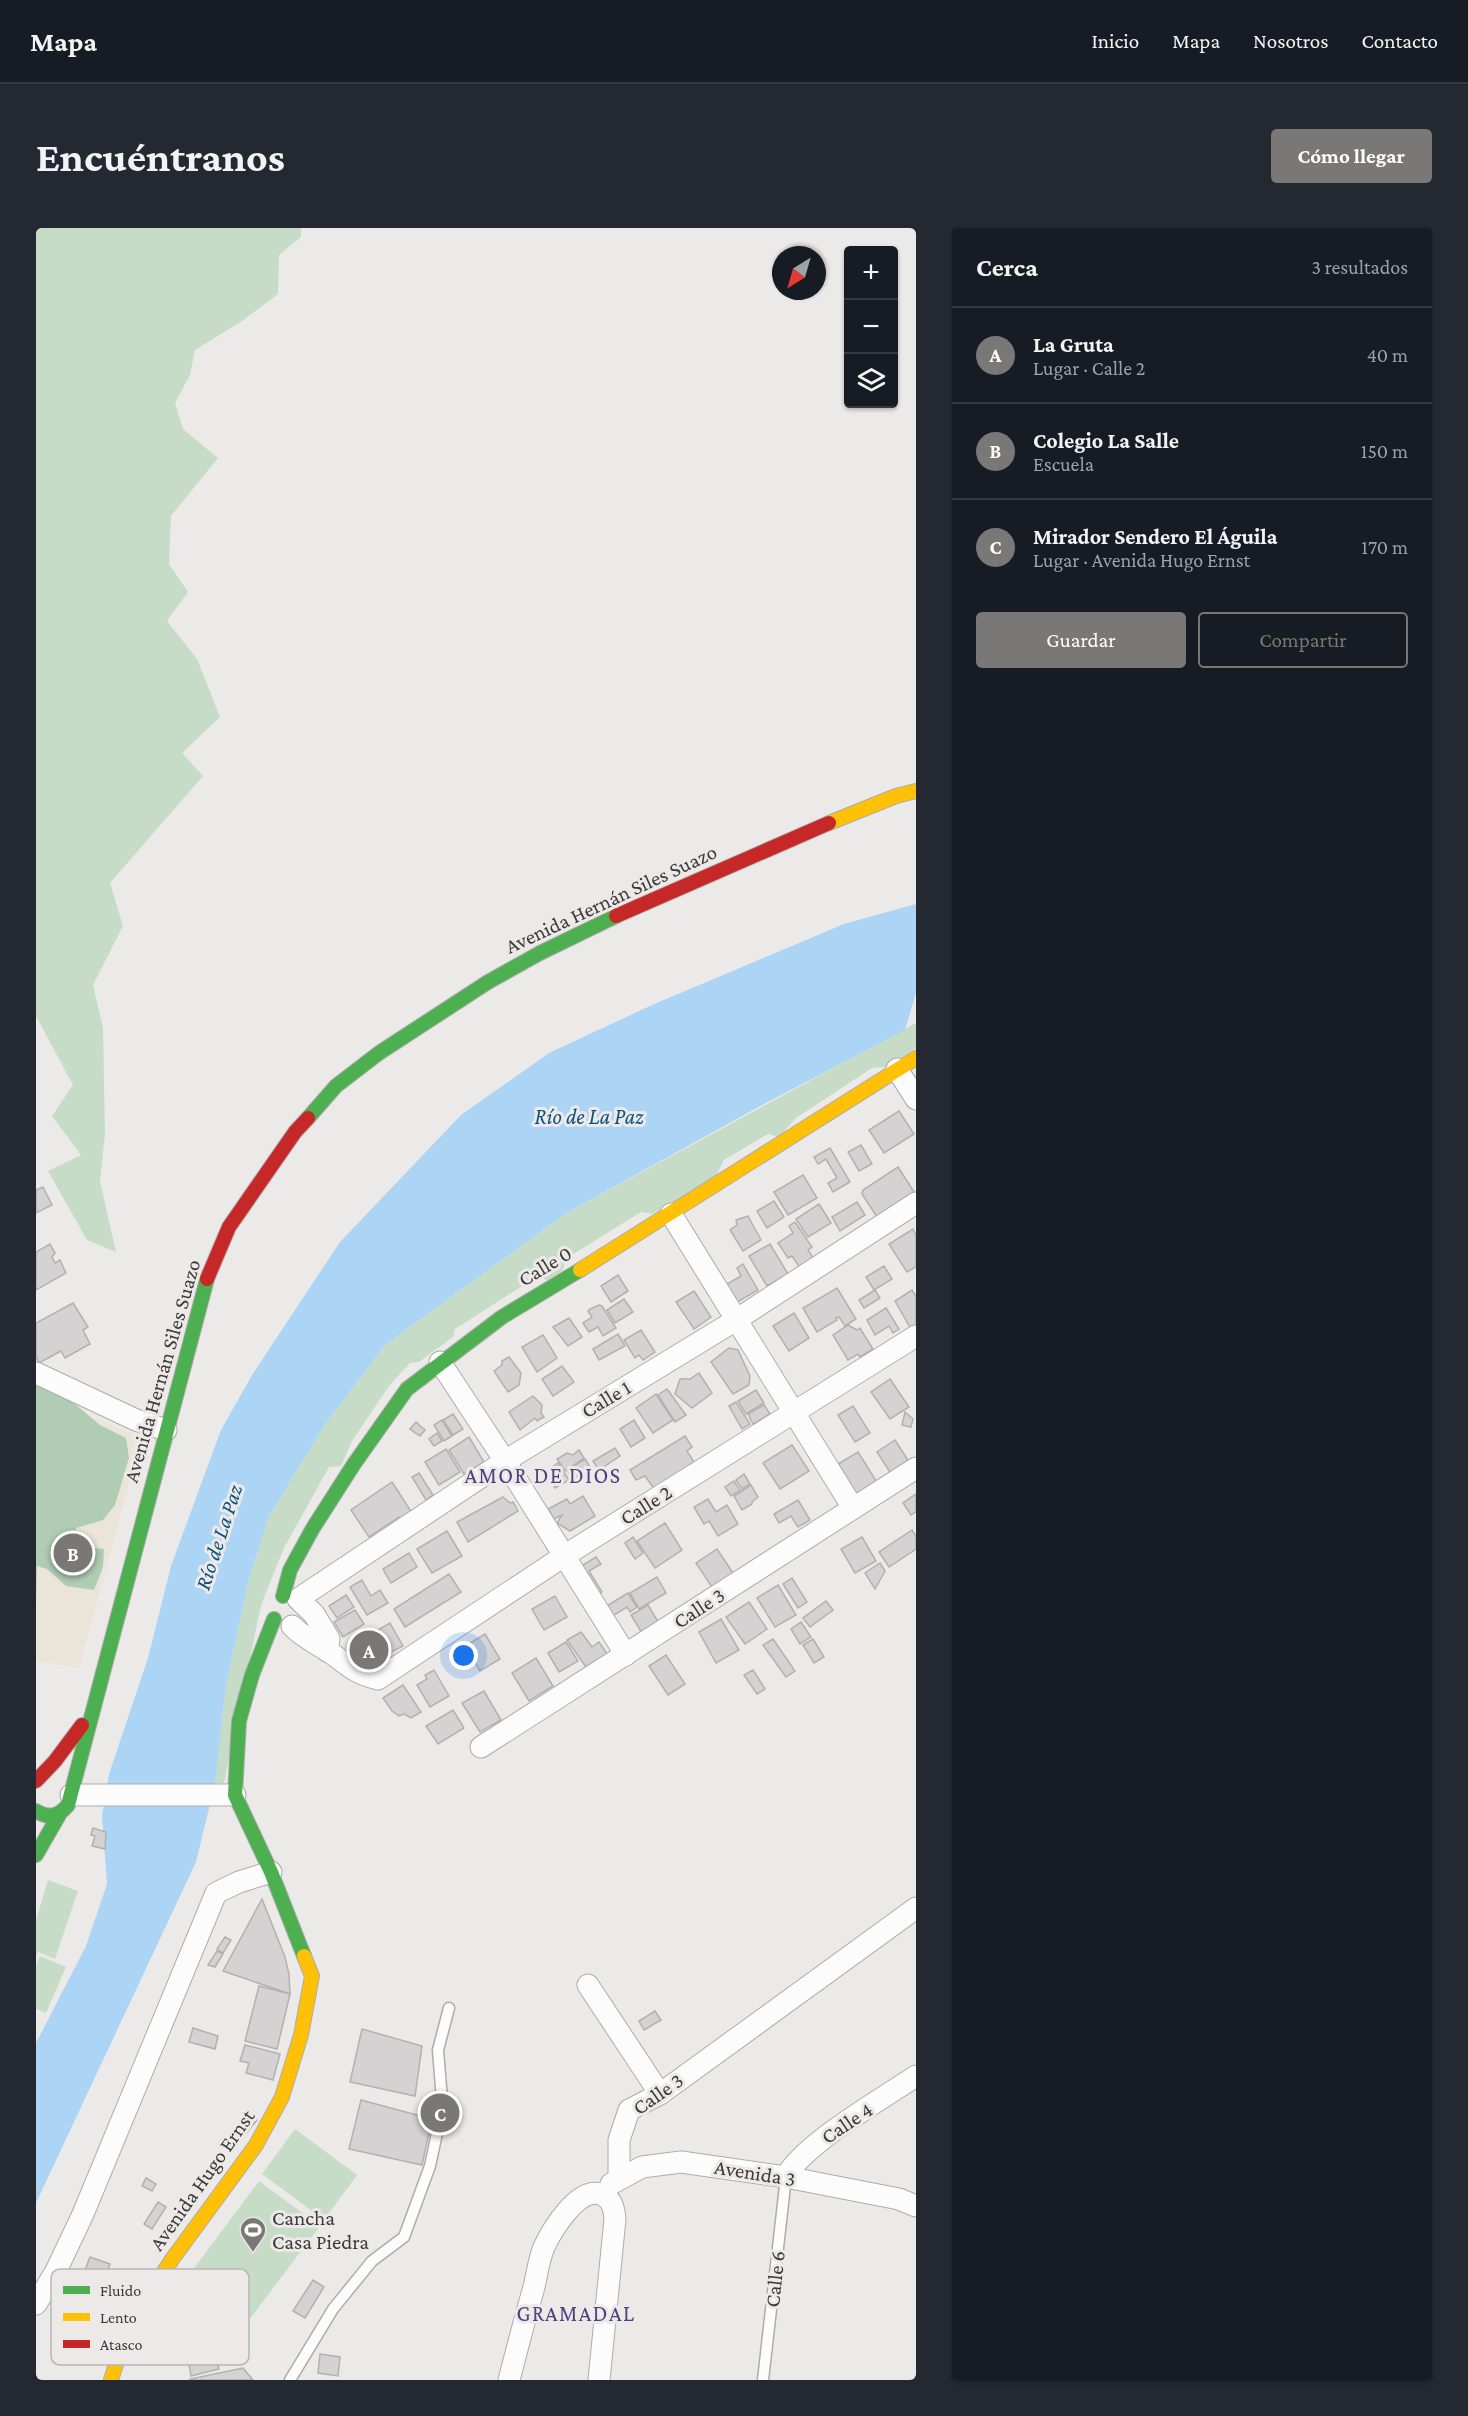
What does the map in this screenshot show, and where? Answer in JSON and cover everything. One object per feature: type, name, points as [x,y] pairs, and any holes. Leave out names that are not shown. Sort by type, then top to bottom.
[{"type":"street","name":"Avenida Hernán Siles Suazo","points":[[36,1855],[59,1815],[81,1795],[93,1706],[205,1284],[229,1227],[295,1132],[336,1086],[379,1053],[540,953],[592,926],[808,832],[896,796],[916,791]]},
{"type":"street","name":"Calle 0","points":[[294,1599],[290,1570],[313,1528],[354,1464],[407,1389],[502,1317],[671,1214],[916,1058]]},
{"type":"street","points":[[897,1070],[916,1099]]},
{"type":"street","name":"Calle 1","points":[[294,1599],[505,1461],[736,1320],[916,1203]]},
{"type":"street","points":[[671,1214],[853,1508]]},
{"type":"street","name":"Calle 2","points":[[327,1650],[347,1667],[361,1675],[378,1679],[564,1556],[916,1336]]},
{"type":"street","points":[[440,1362],[505,1461],[626,1655]]},
{"type":"street","points":[[36,1372],[136,1420],[166,1430]]},
{"type":"street","name":"Calle 3","points":[[481,1746],[916,1468]]},
{"type":"street","points":[[37,1780],[49,1776],[60,1778],[68,1787],[81,1795],[235,1795],[239,1721],[252,1675],[266,1642],[284,1624],[300,1621],[303,1617],[294,1599]]},
{"type":"street","points":[[294,1599],[314,1614],[329,1639],[327,1650],[284,1624],[272,1608],[274,1603],[294,1599]]},
{"type":"street","name":"Avenida Hernán Siles Suazo","points":[[37,1780],[75,1737],[93,1706]]},
{"type":"street","name":"Avenida Hugo Ernst","points":[[166,2269],[256,2145],[282,2097],[301,2035],[312,1976],[271,1872],[235,1795]]},
{"type":"street","points":[[36,1811],[45,1817],[59,1815]]},
{"type":"street","points":[[57,2269],[83,2214],[216,1893],[239,1882],[271,1872]]},
{"type":"street","name":"Calle 3","points":[[619,2178],[619,2140],[629,2110],[660,2094],[916,1908]]},
{"type":"street","points":[[588,1985],[660,2094]]},
{"type":"street","name":"Calle 4","points":[[786,2177],[791,2167],[811,2148],[916,2076]]},
{"type":"street","name":"Avenida 3","points":[[509,2380],[544,2247],[579,2197],[589,2193],[598,2194],[619,2178],[642,2167],[681,2162],[786,2177],[899,2199],[916,2206]]},
{"type":"street","points":[[598,2194],[608,2199],[614,2207],[615,2219],[599,2380]]},
{"type":"street","points":[[36,2304],[51,2279]]},
{"type":"street","name":"Avenida Hugo Ernst","points":[[111,2380],[116,2365]]},
{"type":"lane","points":[[290,2380],[333,2309],[372,2261],[404,2237],[430,2166],[436,2138],[442,2100],[438,2050],[449,2008]]},
{"type":"lane","name":"Calle 6","points":[[764,2380],[786,2177]]},
{"type":"shaded area","points":[[36,1394],[131,1433],[138,1451],[79,1668],[36,1661]]},
{"type":"green space","points":[[36,228],[301,228],[301,237],[279,255],[278,294],[242,321],[195,350],[190,375],[175,403],[183,429],[218,458],[171,516],[169,564],[188,592],[167,621],[197,659],[220,717],[182,753],[203,776],[110,883],[123,926],[93,985],[103,1028],[105,1134],[100,1181],[116,1252],[87,1240],[48,1171],[81,1155],[52,1116],[73,1085],[36,1016]]},
{"type":"green space","points":[[916,1023],[916,1048],[887,1067],[872,1068],[796,1118],[779,1137],[768,1134],[724,1160],[713,1182],[652,1214],[641,1212],[567,1258],[562,1271],[548,1280],[536,1277],[455,1329],[453,1337],[419,1362],[410,1363],[389,1386],[352,1441],[341,1466],[329,1467],[284,1548],[261,1605],[224,1783],[215,1784],[226,1685],[249,1579],[269,1516],[324,1426],[385,1345],[565,1214]]},
{"type":"green space","points":[[36,1385],[69,1399],[100,1425],[126,1438],[129,1458],[115,1505],[103,1520],[76,1528],[73,1546],[104,1549],[103,1567],[94,1590],[66,1586],[47,1569],[37,1566],[36,1604]]},
{"type":"green space","points":[[48,1880],[78,1891],[55,1959],[38,1952],[36,1955],[36,1920]]},
{"type":"green space","points":[[40,1956],[66,1967],[46,2013],[36,2009],[36,1965]]},
{"type":"green space","name":"Cancha Casa Piedra","points":[[295,2129],[357,2175],[324,2220],[262,2174]]},
{"type":"green space","name":"Cancha Casa Piedra","points":[[259,2181],[320,2226],[249,2320],[249,2269],[193,2269]]},
{"type":"water","name":"Río de La Paz","points":[[916,904],[916,993],[905,1030],[764,1104],[565,1214],[385,1345],[324,1426],[269,1516],[249,1579],[226,1685],[215,1784],[196,1862],[36,2203],[36,2043],[86,1946],[107,1884],[102,1816],[109,1774],[148,1658],[171,1566],[221,1430],[252,1375],[340,1242],[461,1115],[549,1053],[652,1005],[844,924]]},
{"type":"building","points":[[899,1111],[914,1134],[884,1153],[869,1130]]},
{"type":"building","points":[[861,1145],[872,1164],[859,1171],[848,1152]]},
{"type":"building","points":[[830,1148],[850,1182],[833,1192],[828,1183],[837,1178],[826,1159],[818,1164],[814,1157]]},
{"type":"building","points":[[898,1167],[916,1195],[879,1220],[862,1194],[863,1190]]},
{"type":"building","points":[[803,1175],[817,1198],[788,1215],[774,1192]]},
{"type":"building","points":[[43,1187],[52,1205],[36,1213],[36,1190]]},
{"type":"building","points":[[774,1201],[784,1217],[767,1228],[757,1211]]},
{"type":"building","points":[[857,1202],[865,1215],[840,1231],[832,1217]]},
{"type":"building","points":[[819,1204],[831,1223],[808,1237],[796,1219]]},
{"type":"building","points":[[748,1216],[761,1240],[743,1251],[730,1230],[737,1225],[736,1220]]},
{"type":"building","points":[[795,1222],[812,1247],[808,1250],[814,1259],[800,1268],[792,1256],[788,1258],[778,1243],[793,1233],[789,1226]]},
{"type":"building","points":[[913,1229],[916,1235],[916,1267],[907,1272],[889,1244]]},
{"type":"building","points":[[50,1244],[55,1253],[52,1257],[55,1263],[60,1260],[66,1273],[36,1290],[36,1252]]},
{"type":"building","points":[[770,1244],[788,1274],[767,1286],[749,1256]]},
{"type":"building","points":[[743,1264],[758,1290],[734,1304],[724,1286],[741,1276],[737,1268]]},
{"type":"building","points":[[884,1266],[892,1279],[874,1290],[866,1277]]},
{"type":"building","points":[[618,1275],[628,1291],[611,1302],[601,1286]]},
{"type":"building","points":[[837,1288],[856,1319],[845,1326],[839,1317],[836,1318],[837,1320],[817,1332],[803,1308]]},
{"type":"building","points":[[875,1290],[880,1298],[864,1308],[859,1300]]},
{"type":"building","points":[[912,1290],[916,1296],[916,1326],[911,1329],[895,1301]]},
{"type":"building","points":[[694,1291],[711,1317],[694,1329],[676,1302]]},
{"type":"building","points":[[624,1299],[633,1312],[615,1323],[607,1310]]},
{"type":"building","points":[[73,1303],[88,1327],[83,1330],[90,1344],[65,1358],[61,1351],[39,1363],[36,1356],[36,1323]]},
{"type":"building","points":[[599,1305],[602,1306],[616,1328],[603,1336],[598,1327],[589,1332],[583,1323],[592,1317],[588,1311]]},
{"type":"building","points":[[886,1308],[899,1329],[893,1333],[889,1326],[875,1335],[867,1320]]},
{"type":"building","points":[[794,1313],[809,1338],[789,1351],[773,1326]]},
{"type":"building","points":[[569,1318],[582,1337],[568,1346],[553,1327]]},
{"type":"building","points":[[848,1325],[857,1330],[860,1328],[873,1349],[860,1357],[858,1354],[848,1360],[833,1335]]},
{"type":"building","points":[[641,1330],[655,1352],[643,1360],[639,1355],[635,1358],[624,1340]]},
{"type":"building","points":[[618,1334],[625,1346],[599,1360],[593,1349]]},
{"type":"building","points":[[543,1335],[557,1358],[537,1372],[522,1347]]},
{"type":"building","points":[[729,1348],[738,1350],[750,1376],[749,1385],[733,1394],[711,1362]]},
{"type":"building","points":[[509,1357],[521,1373],[519,1385],[508,1392],[494,1371],[502,1365],[502,1361]]},
{"type":"building","points":[[562,1366],[574,1382],[553,1396],[542,1379]]},
{"type":"building","points":[[699,1373],[712,1393],[692,1408],[675,1394],[680,1379],[690,1379]]},
{"type":"building","points":[[890,1379],[909,1407],[890,1419],[871,1392]]},
{"type":"building","points":[[667,1389],[686,1415],[675,1422],[658,1395]]},
{"type":"building","points":[[756,1390],[764,1403],[746,1414],[738,1401]]},
{"type":"building","points":[[656,1394],[673,1420],[653,1433],[636,1408]]},
{"type":"building","points":[[533,1396],[542,1405],[541,1413],[544,1417],[537,1421],[535,1418],[520,1430],[509,1412]]},
{"type":"building","points":[[736,1402],[750,1424],[742,1429],[729,1406]]},
{"type":"building","points":[[764,1405],[770,1414],[753,1424],[748,1414]]},
{"type":"building","points":[[853,1406],[870,1433],[855,1442],[838,1415]]},
{"type":"building","points":[[905,1412],[913,1419],[911,1427],[902,1425]]},
{"type":"building","points":[[453,1414],[463,1429],[453,1435],[443,1420]]},
{"type":"building","points":[[442,1420],[452,1436],[444,1441],[434,1425]]},
{"type":"building","points":[[634,1420],[645,1438],[631,1447],[620,1429]]},
{"type":"building","points":[[416,1422],[425,1430],[420,1436],[410,1429]]},
{"type":"building","points":[[437,1433],[442,1441],[434,1446],[429,1439]]},
{"type":"building","points":[[685,1436],[692,1447],[687,1451],[695,1464],[655,1490],[645,1476],[636,1480],[630,1470]]},
{"type":"building","points":[[469,1437],[484,1462],[464,1474],[449,1450]]},
{"type":"building","points":[[895,1440],[911,1465],[893,1477],[877,1452]]},
{"type":"building","points":[[792,1445],[809,1471],[780,1489],[763,1463]]},
{"type":"building","points":[[615,1448],[620,1456],[599,1470],[593,1461]]},
{"type":"building","points":[[446,1449],[460,1472],[439,1485],[425,1462]]},
{"type":"building","points":[[579,1450],[584,1458],[565,1471],[557,1459],[567,1453],[573,1455]]},
{"type":"building","points":[[858,1452],[878,1484],[858,1496],[838,1464]]},
{"type":"building","points":[[585,1459],[594,1474],[583,1480],[580,1475],[572,1479],[567,1470]]},
{"type":"building","points":[[558,1463],[569,1480],[555,1488],[545,1472]]},
{"type":"building","points":[[419,1473],[433,1495],[426,1500],[412,1477]]},
{"type":"building","points":[[744,1474],[750,1484],[742,1489],[736,1480]]},
{"type":"building","points":[[734,1481],[740,1490],[731,1496],[725,1487]]},
{"type":"building","points":[[392,1482],[412,1513],[402,1521],[399,1517],[369,1537],[351,1510]]},
{"type":"building","points":[[751,1485],[758,1497],[742,1510],[734,1496]]},
{"type":"building","points":[[916,1494],[916,1512],[911,1515],[903,1503]]},
{"type":"building","points":[[583,1496],[595,1516],[570,1531],[557,1523],[562,1515],[554,1519],[548,1509],[567,1499],[570,1504]]},
{"type":"building","points":[[503,1497],[510,1503],[513,1502],[518,1511],[468,1542],[457,1522]]},
{"type":"building","points":[[708,1499],[716,1512],[727,1505],[738,1524],[718,1536],[709,1521],[704,1524],[694,1507]]},
{"type":"building","points":[[798,1500],[810,1520],[798,1527],[791,1516],[779,1523],[774,1514]]},
{"type":"building","points":[[665,1523],[682,1550],[655,1568],[637,1541]]},
{"type":"building","points":[[912,1530],[916,1536],[916,1549],[889,1567],[879,1552]]},
{"type":"building","points":[[447,1531],[462,1556],[432,1573],[417,1549]]},
{"type":"building","points":[[633,1537],[643,1553],[635,1559],[625,1543]]},
{"type":"building","points":[[862,1537],[876,1561],[855,1573],[841,1549]]},
{"type":"building","points":[[717,1549],[733,1573],[712,1587],[696,1563]]},
{"type":"building","points":[[409,1553],[417,1567],[391,1583],[383,1569]]},
{"type":"building","points":[[596,1557],[601,1564],[589,1571],[602,1592],[593,1597],[575,1570]]},
{"type":"building","points":[[880,1563],[885,1571],[875,1589],[865,1573]]},
{"type":"building","points":[[449,1574],[461,1592],[405,1627],[394,1609]]},
{"type":"building","points":[[657,1577],[666,1593],[639,1609],[630,1593]]},
{"type":"building","points":[[792,1578],[807,1602],[798,1608],[783,1584]]},
{"type":"building","points":[[362,1580],[371,1596],[380,1590],[388,1603],[367,1615],[350,1587]]},
{"type":"building","points":[[778,1585],[796,1615],[775,1627],[757,1598]]},
{"type":"building","points":[[628,1593],[637,1607],[630,1612],[627,1607],[611,1617],[605,1607]]},
{"type":"building","points":[[346,1595],[354,1607],[337,1618],[329,1606]]},
{"type":"building","points":[[555,1596],[567,1617],[544,1630],[532,1609]]},
{"type":"building","points":[[826,1601],[833,1610],[810,1627],[803,1618]]},
{"type":"building","points":[[749,1602],[767,1629],[745,1644],[726,1617]]},
{"type":"building","points":[[648,1605],[660,1625],[643,1635],[631,1615]]},
{"type":"building","points":[[355,1610],[364,1624],[343,1637],[334,1622]]},
{"type":"building","points":[[721,1619],[739,1650],[716,1663],[699,1632]]},
{"type":"building","points":[[801,1622],[811,1637],[800,1644],[791,1629]]},
{"type":"building","points":[[390,1623],[403,1646],[391,1652],[378,1630]]},
{"type":"building","points":[[581,1632],[592,1647],[599,1642],[607,1654],[586,1667],[567,1640]]},
{"type":"building","points":[[485,1634],[500,1659],[480,1671],[465,1646]]},
{"type":"building","points":[[773,1639],[795,1671],[786,1677],[763,1645]]},
{"type":"building","points":[[813,1639],[824,1657],[814,1663],[803,1645]]},
{"type":"building","points":[[566,1642],[578,1661],[559,1672],[548,1653]]},
{"type":"building","points":[[666,1655],[685,1684],[668,1695],[649,1666]]},
{"type":"building","points":[[536,1658],[553,1686],[529,1701],[512,1673]]},
{"type":"building","points":[[434,1670],[449,1696],[430,1707],[417,1685],[427,1679],[425,1675]]},
{"type":"building","points":[[753,1670],[765,1689],[757,1694],[744,1675]]},
{"type":"building","points":[[403,1685],[421,1712],[411,1718],[404,1714],[399,1716],[392,1711],[383,1698]]},
{"type":"building","points":[[484,1691],[501,1720],[480,1732],[462,1703]]},
{"type":"building","points":[[453,1710],[464,1728],[438,1744],[426,1726]]},
{"type":"building","points":[[93,1828],[106,1832],[105,1849],[92,1846],[95,1836],[91,1835]]},
{"type":"building","points":[[262,1899],[285,1957],[290,1994],[223,1971]]},
{"type":"building","points":[[225,1937],[231,1940],[223,1953],[217,1949]]},
{"type":"building","points":[[217,1951],[223,1954],[215,1967],[208,1965]]},
{"type":"building","points":[[259,1986],[290,1994],[277,2049],[245,2041]]},
{"type":"building","points":[[655,2011],[661,2020],[644,2030],[639,2021]]},
{"type":"building","points":[[193,2028],[218,2036],[215,2049],[189,2042]]},
{"type":"building","points":[[362,2029],[422,2046],[415,2096],[350,2082]]},
{"type":"building","points":[[245,2045],[280,2054],[273,2080],[246,2073],[249,2063],[240,2061]]},
{"type":"building","points":[[361,2100],[432,2119],[422,2165],[349,2149]]},
{"type":"building","points":[[248,2112],[257,2120],[244,2136],[235,2129]]},
{"type":"building","points":[[146,2178],[156,2184],[152,2191],[142,2186]]},
{"type":"building","points":[[158,2202],[166,2207],[152,2229],[144,2224]]},
{"type":"building","points":[[90,2257],[110,2264],[108,2269],[85,2269]]},
{"type":"building","points":[[313,2280],[324,2287],[305,2318],[293,2311]]},
{"type":"building","points":[[320,2354],[340,2357],[338,2376],[318,2373]]},
{"type":"building","points":[[189,2365],[218,2365],[219,2369],[191,2376]]},
{"type":"building","points":[[243,2368],[253,2380],[190,2380],[190,2379]]},
{"type":"traffic: fast","points":[[308,1118],[336,1086],[379,1053],[488,982],[540,953],[616,916]]},
{"type":"traffic: fast","points":[[283,1596],[290,1570],[313,1528],[354,1464],[407,1389],[502,1317],[580,1270]]},
{"type":"traffic: fast","points":[[36,1811],[49,1816],[61,1812],[68,1805],[207,1279]]},
{"type":"traffic: fast","points":[[274,1619],[252,1675],[239,1721],[235,1795],[271,1872],[304,1956]]},
{"type":"traffic: fast","points":[[36,1855],[59,1815]]},
{"type":"traffic: slow","points":[[829,823],[896,796],[916,791]]},
{"type":"traffic: slow","points":[[580,1270],[916,1058]]},
{"type":"traffic: slow","points":[[166,2269],[256,2145],[282,2097],[301,2035],[312,1976],[304,1956]]},
{"type":"traffic: slow","points":[[111,2380],[116,2365]]},
{"type":"traffic: jam","points":[[616,916],[829,823]]},
{"type":"traffic: jam","points":[[207,1279],[229,1227],[295,1132],[308,1118]]},
{"type":"traffic: jam","points":[[36,1781],[55,1761],[82,1725]]},
{"type":"place","name":"Colegio La Salle","points":[[73,1553]]},
{"type":"place","name":"La Gruta","points":[[369,1650]]},
{"type":"place","name":"Mirador Sendero El Águila","points":[[440,2113]]},
{"type":"place","name":"Cancha Casa Piedra","points":[[253,2253]]},
{"type":"district","name":"AMOR DE DIOS","points":[[543,1475]]},
{"type":"district","name":"GRAMADAL","points":[[576,2313]]}]
